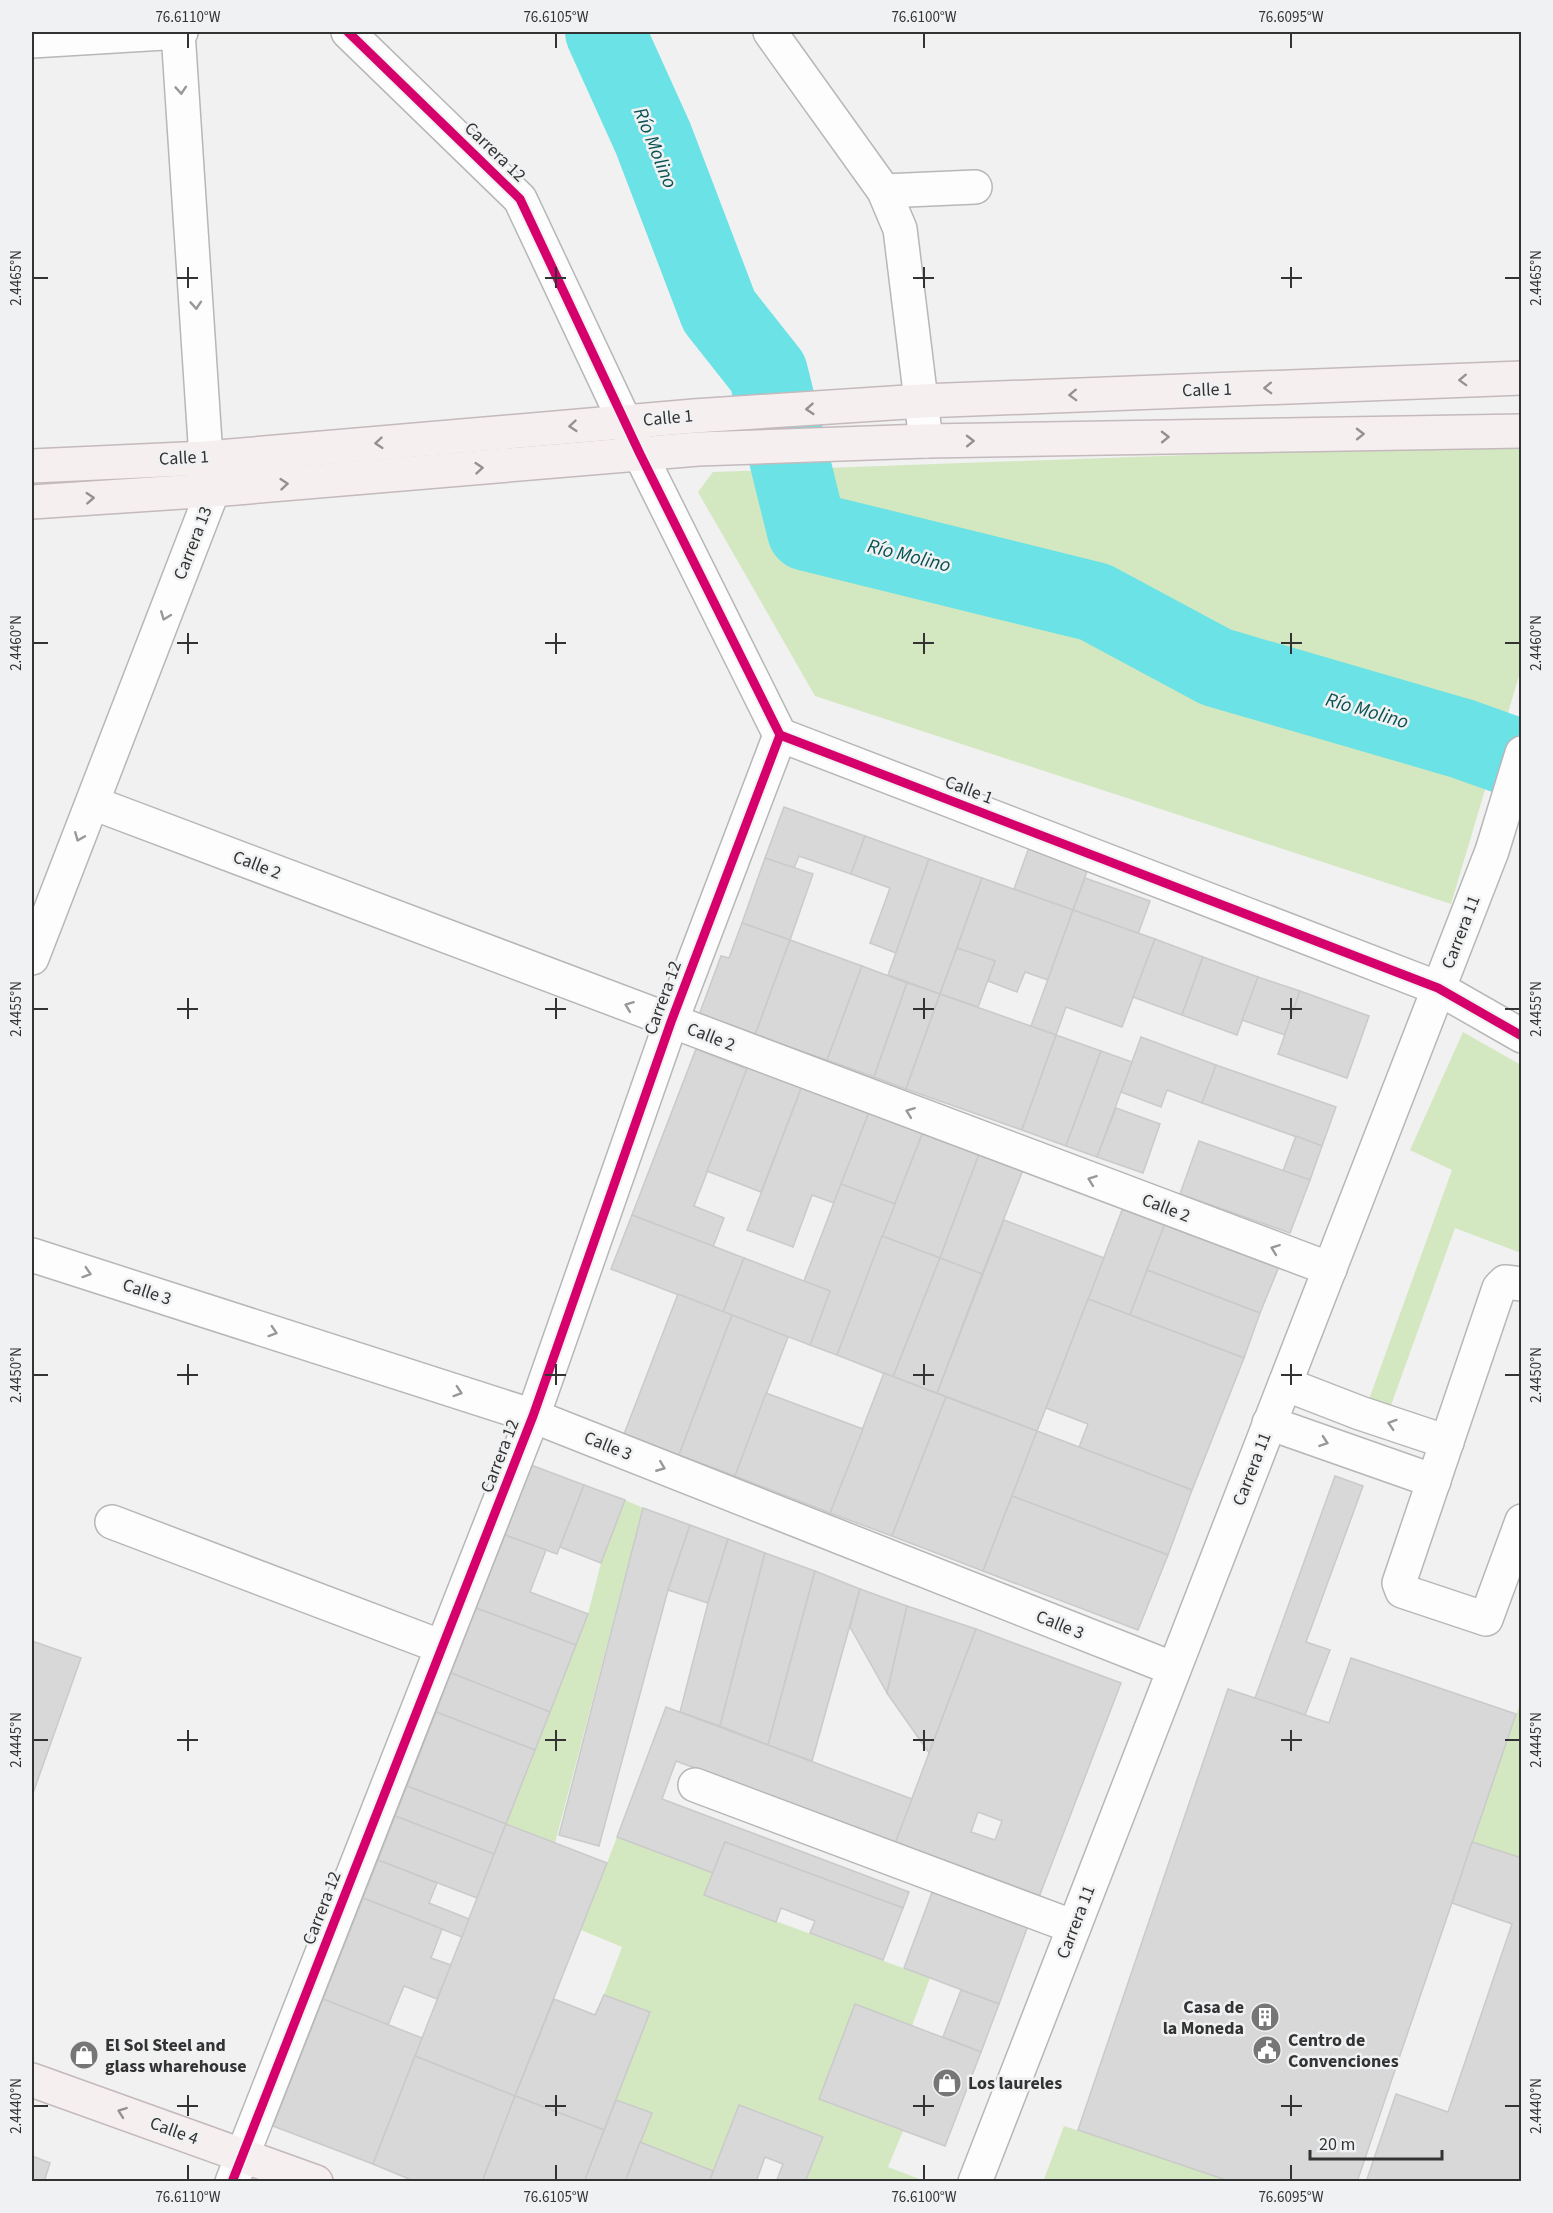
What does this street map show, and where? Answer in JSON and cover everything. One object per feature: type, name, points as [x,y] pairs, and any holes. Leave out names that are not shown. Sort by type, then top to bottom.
[{"type":"main road","name":"Calle 1","points":[[32,466],[206,458],[694,416],[922,401],[1521,378]]},
{"type":"main road","name":"Calle 1","points":[[32,502],[213,490],[698,449],[870,445],[927,441],[1521,430]]},
{"type":"main road","name":"Calle 4","points":[[32,2080],[237,2169],[316,2181]]},
{"type":"street","points":[[32,41],[179,32]]},
{"type":"street","name":"Carrera 13","points":[[32,958],[213,490],[206,458],[179,32]]},
{"type":"street","name":"Carrera 12","points":[[348,32],[520,199],[640,454]]},
{"type":"street","points":[[770,32],[884,191],[900,229],[927,441]]},
{"type":"street","points":[[884,191],[975,187]]},
{"type":"street","name":"Calle 1","points":[[640,454],[780,735],[1438,988]]},
{"type":"street","name":"Carrera 12","points":[[237,2169],[533,1416],[671,1022],[780,735]]},
{"type":"street","name":"Carrera 11","points":[[975,2181],[1492,851],[1521,753]]},
{"type":"street","name":"Calle 2","points":[[93,803],[1330,1269]]},
{"type":"street","points":[[1438,988],[1521,1036]]},
{"type":"street","name":"Calle 3","points":[[32,1255],[533,1416],[1174,1669]]},
{"type":"street","points":[[1521,1284],[1514,1281],[1505,1282],[1499,1288],[1400,1583],[1402,1591],[1486,1619],[1521,1521]]},
{"type":"street","points":[[1285,1384],[1360,1413],[1447,1442]]},
{"type":"street","points":[[1269,1423],[1434,1481]]},
{"type":"street","points":[[112,1522],[442,1647]]},
{"type":"street","points":[[695,1785],[1074,1927]]},
{"type":"green space","points":[[1521,443],[1521,669],[1451,904],[815,696],[698,492],[713,472]]},
{"type":"green space","points":[[1463,1032],[1521,1065],[1521,1253],[1455,1228],[1381,1433],[1359,1427],[1452,1170],[1410,1150]]},
{"type":"green space","points":[[625,1500],[643,1508],[555,1843],[506,1824],[588,1614],[601,1563]]},
{"type":"green space","points":[[1521,1701],[1521,1858],[1472,1842]]},
{"type":"green space","points":[[617,1837],[713,1873],[705,1895],[930,1978],[912,2026],[819,2099],[903,2131],[888,2167],[925,2181],[805,2181],[823,2137],[739,2105],[713,2171],[640,2142],[652,2113],[616,2100],[650,2012],[604,1995],[622,1947],[581,1930]]},
{"type":"green space","points":[[1064,2126],[1232,2181],[1043,2182]]},
{"type":"building","points":[[784,807],[865,836],[851,874],[799,856],[794,868],[765,858]]},
{"type":"building","points":[[865,836],[929,859],[896,953],[870,943],[890,888],[851,874]]},
{"type":"building","points":[[1031,842],[1090,863],[1073,910],[1014,889]]},
{"type":"building","points":[[765,858],[813,874],[790,940],[742,923]]},
{"type":"building","points":[[929,859],[982,878],[940,994],[888,975]]},
{"type":"building","points":[[982,878],[1073,910],[1048,980],[1025,972],[1017,992],[988,981],[995,961],[957,948]]},
{"type":"building","points":[[1085,878],[1150,901],[1138,934],[1073,910]]},
{"type":"building","points":[[1073,910],[1155,939],[1122,1027],[1066,1007],[1056,1035],[1031,1026]]},
{"type":"building","points":[[742,923],[790,940],[755,1035],[699,1015],[721,956],[729,958]]},
{"type":"building","points":[[1155,939],[1203,957],[1182,1015],[1133,997]]},
{"type":"building","points":[[790,940],[862,966],[827,1060],[755,1035]]},
{"type":"building","points":[[957,948],[995,961],[978,1007],[940,994]]},
{"type":"building","points":[[1203,957],[1258,977],[1237,1035],[1182,1015]]},
{"type":"building","points":[[862,966],[907,983],[874,1077],[827,1060]]},
{"type":"building","points":[[1258,977],[1300,991],[1285,1035],[1242,1020]]},
{"type":"building","points":[[907,983],[940,994],[906,1089],[874,1077]]},
{"type":"building","points":[[1300,991],[1369,1016],[1347,1078],[1278,1054]]},
{"type":"building","points":[[940,994],[1056,1035],[1022,1130],[906,1089]]},
{"type":"building","points":[[1056,1035],[1101,1051],[1066,1146],[1022,1130]]},
{"type":"building","points":[[1141,1037],[1216,1065],[1202,1103],[1167,1090],[1161,1107],[1121,1092]]},
{"type":"building","points":[[696,1049],[747,1069],[694,1206],[724,1218],[713,1247],[632,1215]]},
{"type":"building","points":[[1101,1051],[1132,1062],[1097,1157],[1066,1146]]},
{"type":"building","points":[[750,1061],[804,1081],[761,1192],[707,1171]]},
{"type":"building","points":[[1216,1065],[1336,1107],[1322,1146],[1202,1103]]},
{"type":"building","points":[[804,1081],[871,1107],[834,1203],[812,1195],[793,1247],[747,1230]]},
{"type":"building","points":[[871,1107],[925,1127],[895,1204],[841,1184]]},
{"type":"building","points":[[1116,1108],[1160,1124],[1143,1173],[1097,1157]]},
{"type":"building","points":[[925,1127],[981,1149],[940,1258],[882,1236]]},
{"type":"building","points":[[1296,1136],[1322,1146],[1310,1180],[1283,1171]]},
{"type":"building","points":[[1199,1141],[1310,1180],[1290,1233],[1180,1194]]},
{"type":"building","points":[[981,1149],[1025,1165],[982,1274],[940,1258]]},
{"type":"building","points":[[841,1184],[895,1204],[837,1355],[810,1345],[830,1291],[804,1281]]},
{"type":"building","points":[[1124,1205],[1166,1221],[1130,1315],[1088,1299]]},
{"type":"building","points":[[632,1215],[744,1258],[723,1312],[611,1269]]},
{"type":"building","points":[[1004,1220],[1104,1258],[1037,1431],[937,1393]]},
{"type":"building","points":[[1166,1221],[1280,1264],[1260,1313],[1147,1270]]},
{"type":"building","points":[[882,1236],[940,1258],[893,1377],[837,1355]]},
{"type":"building","points":[[744,1258],[830,1291],[810,1345],[723,1312]]},
{"type":"building","points":[[940,1258],[982,1274],[937,1393],[893,1377]]},
{"type":"building","points":[[1147,1270],[1260,1313],[1244,1358],[1130,1315]]},
{"type":"building","points":[[678,1294],[732,1315],[679,1455],[624,1434]]},
{"type":"building","points":[[1088,1299],[1244,1358],[1192,1490],[1079,1447],[1088,1424],[1046,1408]]},
{"type":"building","points":[[732,1315],[788,1337],[735,1476],[679,1455]]},
{"type":"building","points":[[884,1373],[946,1397],[892,1536],[830,1513]]},
{"type":"building","points":[[766,1393],[863,1429],[830,1513],[735,1476]]},
{"type":"building","points":[[946,1397],[1037,1431],[983,1571],[892,1536]]},
{"type":"building","points":[[1037,1431],[1192,1490],[1168,1555],[1012,1496]]},
{"type":"building","points":[[531,1465],[584,1485],[557,1554],[505,1535]]},
{"type":"building","points":[[1335,1476],[1363,1486],[1306,1642],[1330,1650],[1305,1715],[1255,1698]]},
{"type":"building","points":[[584,1485],[625,1500],[601,1563],[560,1547]]},
{"type":"building","points":[[1012,1496],[1168,1555],[1138,1630],[983,1571]]},
{"type":"building","points":[[643,1508],[690,1525],[668,1590],[599,1846],[559,1835]]},
{"type":"building","points":[[690,1525],[728,1539],[708,1603],[668,1590]]},
{"type":"building","points":[[505,1535],[546,1550],[530,1592],[588,1614],[576,1645],[476,1608]]},
{"type":"building","points":[[728,1539],[765,1553],[720,1726],[680,1712],[708,1603]]},
{"type":"building","points":[[765,1553],[815,1571],[768,1745],[720,1726]]},
{"type":"building","points":[[815,1571],[860,1589],[812,1761],[768,1745]]},
{"type":"building","points":[[860,1589],[907,1606],[887,1693],[850,1627]]},
{"type":"building","points":[[907,1606],[976,1629],[929,1753],[887,1693]]},
{"type":"building","points":[[476,1608],[576,1645],[550,1712],[451,1673]]},
{"type":"building","points":[[976,1629],[1121,1683],[1029,1923],[991,1909],[1002,1882],[895,1843]],"holes":[[[978,1812],[1002,1821],[995,1840],[971,1832]]]},
{"type":"building","points":[[32,1641],[81,1658],[32,1796]]},
{"type":"building","name":"Casa de la Moneda","points":[[1351,1658],[1516,1714],[1357,2182],[1232,2182],[1078,2130],[1228,1689],[1329,1723]]},
{"type":"building","points":[[451,1673],[550,1712],[535,1750],[436,1712]]},
{"type":"building","points":[[666,1707],[912,1799],[895,1843],[676,1761],[662,1799],[909,1892],[903,1908],[725,1842],[713,1873],[617,1837]]},
{"type":"building","points":[[436,1712],[535,1750],[506,1824],[407,1786]]},
{"type":"building","points":[[407,1786],[506,1824],[494,1854],[395,1816]]},
{"type":"building","points":[[395,1816],[494,1854],[477,1898],[378,1860]]},
{"type":"building","points":[[506,1824],[607,1863],[515,2096],[415,2056]]},
{"type":"building","points":[[725,1842],[903,1908],[883,1960],[810,1933],[815,1921],[781,1908],[776,1922],[704,1895]]},
{"type":"building","points":[[1472,1842],[1522,1858],[1522,2182],[1366,2182],[1396,2094],[1448,2112],[1512,1924],[1452,1903]]},
{"type":"building","points":[[378,1860],[437,1883],[429,1903],[469,1919],[462,1937],[363,1898]]},
{"type":"building","points":[[934,1887],[1029,1923],[999,2004],[904,1968]]},
{"type":"building","points":[[363,1898],[442,1929],[431,1958],[451,1965],[437,1999],[404,1986],[388,2025],[323,1999]]},
{"type":"building","points":[[961,1990],[999,2004],[981,2052],[943,2037]]},
{"type":"building","points":[[604,1995],[650,2012],[604,2130],[515,2096],[554,1999],[595,2015]]},
{"type":"building","points":[[323,1999],[422,2038],[373,2164],[273,2126]]},
{"type":"building","points":[[855,2004],[981,2052],[945,2146],[819,2099]]},
{"type":"building","points":[[415,2056],[515,2096],[482,2182],[416,2182],[373,2164]]},
{"type":"building","points":[[515,2096],[604,2130],[584,2182],[482,2182]]},
{"type":"building","points":[[616,2100],[652,2113],[625,2182],[584,2182]]},
{"type":"building","points":[[739,2105],[823,2137],[805,2182],[776,2182],[783,2164],[765,2157],[756,2182],[709,2182]]},
{"type":"building","points":[[640,2142],[713,2171],[709,2182],[625,2182]]},
{"type":"building","points":[[32,2156],[50,2163],[44,2182],[32,2182]]},
{"type":"waterway","name":"Río Molino","points":[[605,32],[653,138],[719,311],[768,373],[807,531],[1095,602],[1216,667],[1463,739],[1522,760]]},
{"type":"cycle path","points":[[348,32],[520,199],[640,454],[780,735],[1438,988],[1522,1036]]},
{"type":"cycle path","points":[[232,2182],[533,1416],[671,1022],[780,735]]},
{"type":"place","name":"Casa de la Moneda","points":[[1265,2017]]},
{"type":"place","name":"Centro de Convenciones","points":[[1267,2050]]},
{"type":"place","name":"El Sol Steel and glass wharehouse","points":[[84,2055]]},
{"type":"place","name":"Los laureles","points":[[947,2083]]}]
